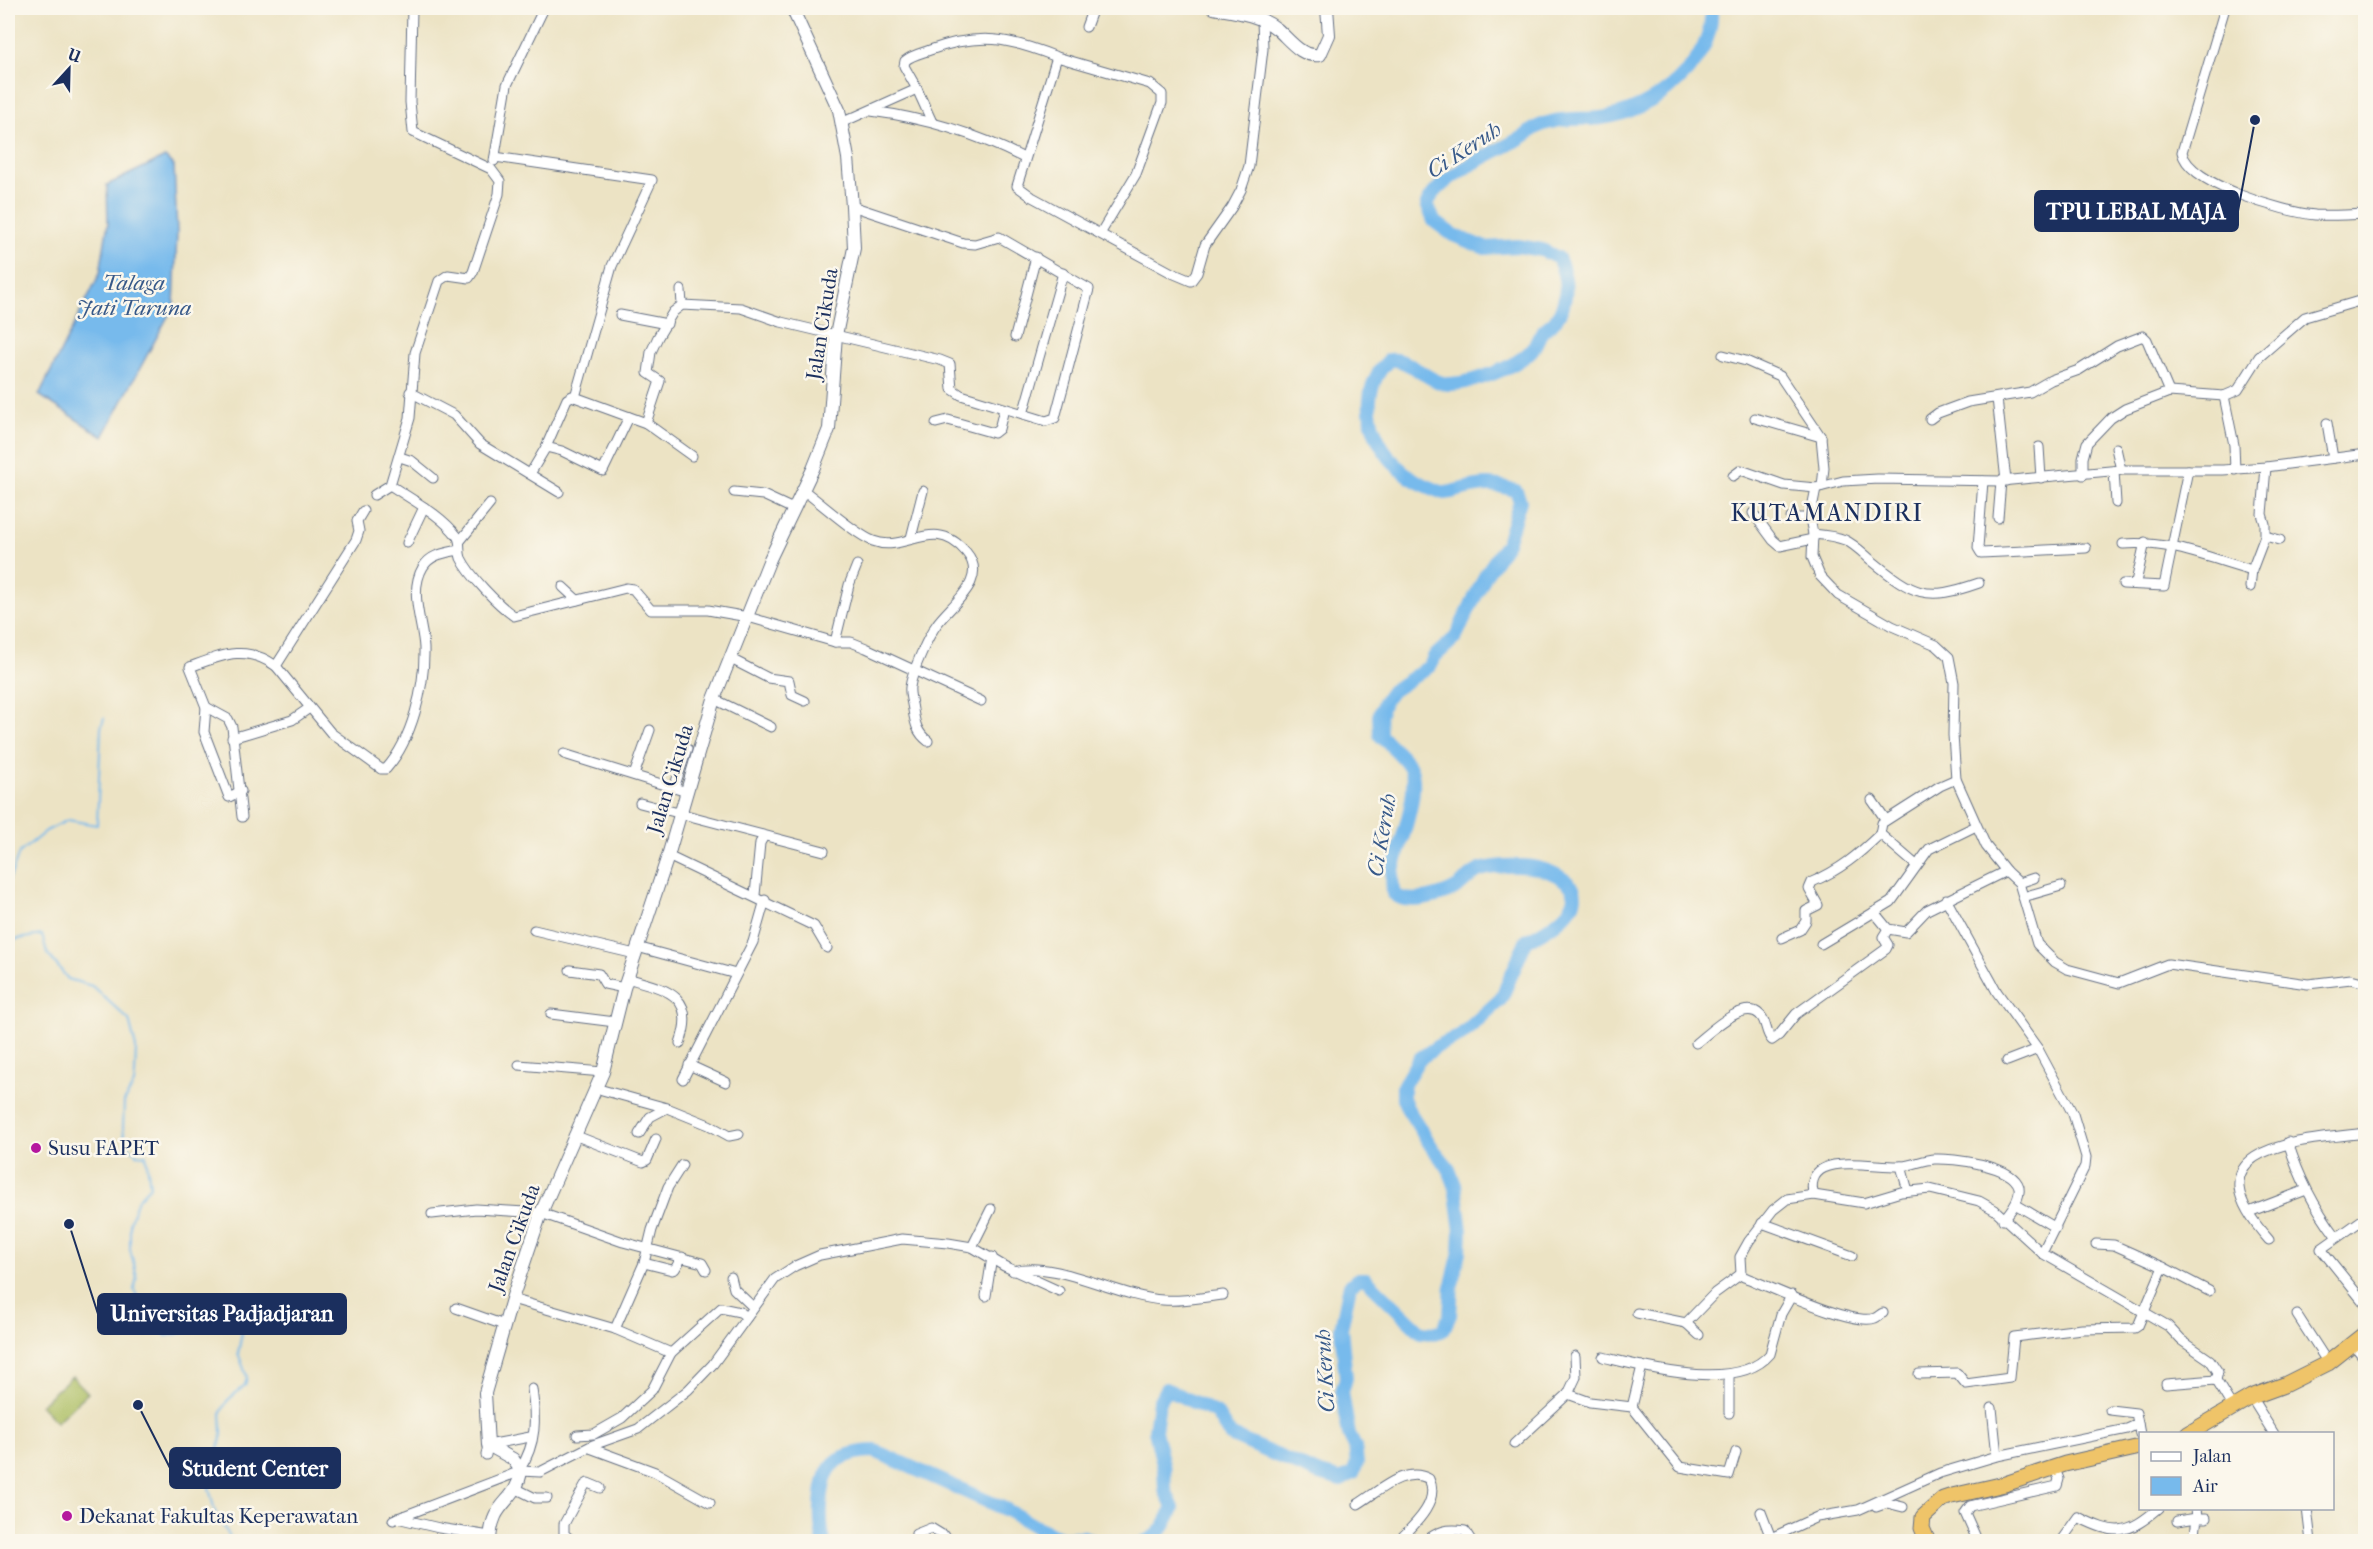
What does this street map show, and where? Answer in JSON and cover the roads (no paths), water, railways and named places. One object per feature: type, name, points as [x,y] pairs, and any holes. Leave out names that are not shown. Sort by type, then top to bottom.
[{"type":"highway","points":[[2191,1432],[2251,1397],[2284,1385],[2328,1363],[2366,1333]]},
{"type":"highway","points":[[1928,1542],[1922,1528],[1923,1517],[1943,1499],[2014,1481],[2054,1467],[2139,1447]]},
{"type":"street","points":[[374,495],[390,485],[400,457],[411,418],[410,393],[415,353],[439,281],[448,275],[469,278],[477,263],[499,194],[500,181],[491,169],[413,132],[410,102],[412,8]]},
{"type":"street","points":[[491,169],[507,85],[535,32],[544,8]]},
{"type":"street","name":"Jalan Cikuda","points":[[487,1450],[485,1393],[512,1299],[541,1213],[603,1072],[625,983],[668,856],[714,699],[829,429],[836,335],[854,248],[852,206],[841,123],[836,105],[792,8]]},
{"type":"street","points":[[1086,27],[1093,8]]},
{"type":"street","points":[[1214,8],[1262,19],[1302,51],[1320,55],[1329,35],[1327,8]]},
{"type":"street","points":[[2225,8],[2182,152],[2184,160],[2198,173],[2244,197],[2289,211],[2316,215],[2366,214]]},
{"type":"street","points":[[1057,57],[1017,182],[1019,189],[1185,280],[1195,279],[1205,245],[1232,207],[1249,166],[1263,49],[1262,19]]},
{"type":"street","points":[[932,122],[904,66],[905,61],[955,41],[1000,39],[1021,43],[1057,57],[1150,84],[1162,94],[1162,103],[1136,174],[1100,234]]},
{"type":"street","points":[[841,123],[917,89]]},
{"type":"street","points":[[871,111],[911,116],[986,138],[1024,158]]},
{"type":"street","points":[[495,157],[652,180],[612,266],[575,397]]},
{"type":"street","points":[[646,423],[660,381],[648,373],[654,344],[673,312],[682,305],[741,308],[781,322],[948,362],[951,368],[952,388],[955,392],[1046,421],[1056,416],[1089,294],[1085,285],[999,237],[975,244],[963,243],[852,206]]},
{"type":"street","points":[[1015,337],[1036,257]]},
{"type":"street","points":[[1023,414],[1063,273]]},
{"type":"street","points":[[681,290],[682,305]]},
{"type":"street","points":[[2083,475],[2083,458],[2087,443],[2111,418],[2125,409],[2169,392],[2224,396],[2238,390],[2259,357],[2305,317],[2366,299]]},
{"type":"street","points":[[620,315],[667,324]]},
{"type":"street","points":[[1930,419],[1938,412],[1968,402],[2030,392],[2051,380],[2079,370],[2117,346],[2144,336],[2169,392]]},
{"type":"street","points":[[1723,355],[1746,361],[1780,376],[1821,437],[1824,468],[1810,518],[1815,566],[1820,576],[1838,595],[1892,626],[1936,645],[1948,657],[1954,683],[1953,735],[1956,779],[1976,826],[2006,872],[2019,883],[2037,944],[2055,962],[2067,969],[2119,983],[2168,964],[2308,984],[2351,979],[2366,983]]},
{"type":"street","points":[[410,393],[454,415],[480,444],[559,492]]},
{"type":"street","points":[[530,474],[546,447],[567,399],[572,396],[646,423],[692,456]]},
{"type":"street","points":[[2224,396],[2234,445],[2235,470]]},
{"type":"street","points":[[1997,398],[2003,481],[1998,518]]},
{"type":"street","points":[[936,423],[948,420],[994,433],[999,429],[1004,409]]},
{"type":"street","points":[[546,447],[562,450],[603,471],[629,417]]},
{"type":"street","points":[[1755,418],[1821,437]]},
{"type":"street","points":[[2327,423],[2333,458]]},
{"type":"street","points":[[2039,447],[2041,478]]},
{"type":"street","points":[[2116,448],[2118,470],[2116,503]]},
{"type":"street","points":[[1733,476],[1741,470],[1784,485],[1819,487],[1844,481],[1878,479],[2003,481],[2118,470],[2235,470],[2366,454]]},
{"type":"street","points":[[400,457],[412,461],[433,478]]},
{"type":"street","points":[[2250,587],[2252,570],[2265,536],[2262,514],[2266,467]]},
{"type":"street","points":[[2123,584],[2136,582],[2164,586],[2174,547],[2188,470]]},
{"type":"street","points":[[1983,481],[1980,552],[1987,554],[2086,548]]},
{"type":"street","points":[[390,485],[424,507],[459,545],[474,576],[514,616],[626,588],[633,589],[651,610],[708,610],[748,617],[835,642],[851,642],[981,701]]},
{"type":"street","points":[[804,490],[861,535],[874,542],[883,543],[934,534],[957,544],[973,563],[974,573],[961,599],[937,623],[916,670],[910,694],[918,731],[928,741]]},
{"type":"street","points":[[911,538],[923,491]]},
{"type":"street","points":[[734,492],[763,495],[793,509]]},
{"type":"street","points":[[241,791],[229,797],[204,732],[206,707],[190,667],[224,654],[250,653],[276,666],[308,709],[331,734],[381,769],[387,767],[411,723],[420,696],[424,649],[417,601],[420,574],[424,565],[435,556],[459,545],[490,504]]},
{"type":"street","points":[[407,543],[424,507]]},
{"type":"street","points":[[276,666],[356,540],[359,531],[357,521],[363,511]]},
{"type":"street","points":[[1753,513],[1780,546],[1813,536],[1850,542],[1903,586],[1917,592],[1927,594],[1955,592],[1979,583]]},
{"type":"street","points":[[1791,518],[1810,518]]},
{"type":"street","points":[[2265,536],[2280,540]]},
{"type":"street","points":[[2123,544],[2145,542],[2174,547],[2252,570]]},
{"type":"street","points":[[2136,582],[2145,542]]},
{"type":"street","points":[[835,642],[849,585],[857,565]]},
{"type":"street","points":[[563,587],[577,600]]},
{"type":"street","points":[[731,659],[768,678],[789,681],[792,695],[805,701]]},
{"type":"street","points":[[714,699],[771,727]]},
{"type":"street","points":[[206,707],[228,719],[241,791],[242,817]]},
{"type":"street","points":[[232,738],[292,720],[308,709]]},
{"type":"street","points":[[634,775],[650,730]]},
{"type":"street","points":[[674,788],[687,749]]},
{"type":"street","points":[[564,754],[687,792]]},
{"type":"street","points":[[1782,938],[1800,930],[1806,921],[1806,911],[1818,905],[1809,889],[1812,882],[1833,874],[1856,858],[1880,834],[1882,823],[1886,820],[1940,786],[1956,779]]},
{"type":"street","points":[[1872,800],[1886,820]]},
{"type":"street","points":[[640,803],[764,836],[796,841],[824,851]]},
{"type":"street","points":[[1821,944],[1891,902],[1929,849],[1976,826]]},
{"type":"street","points":[[1880,834],[1916,865]]},
{"type":"street","points":[[755,895],[760,843],[764,836]]},
{"type":"street","points":[[668,856],[755,895],[776,909],[814,926],[827,948]]},
{"type":"street","points":[[1874,912],[1888,929],[1905,932],[1927,910],[2006,872]]},
{"type":"street","points":[[2019,883],[2034,878]]},
{"type":"street","points":[[2023,897],[2061,886]]},
{"type":"street","points":[[1946,899],[1997,992],[2038,1049],[2073,1114],[2086,1160],[2056,1228],[2042,1253]]},
{"type":"street","points":[[683,1079],[753,942],[765,900]]},
{"type":"street","points":[[1696,1043],[1724,1020],[1742,1010],[1756,1011],[1762,1016],[1772,1040],[1796,1014],[1886,949],[1887,945],[1883,937],[1888,929]]},
{"type":"street","points":[[534,930],[636,950],[736,974]]},
{"type":"street","points":[[570,970],[599,974],[605,984],[660,986],[678,999],[684,1012],[686,1027],[680,1043]]},
{"type":"street","points":[[551,1014],[615,1022]]},
{"type":"street","points":[[2007,1061],[2038,1049]]},
{"type":"street","points":[[519,1065],[603,1072]]},
{"type":"street","points":[[689,1065],[726,1082]]},
{"type":"street","points":[[595,1088],[667,1108],[729,1136],[739,1134]]},
{"type":"street","points":[[639,1134],[650,1117],[667,1108]]},
{"type":"street","points":[[2269,1240],[2249,1212],[2240,1189],[2241,1172],[2262,1152],[2288,1142],[2366,1133]]},
{"type":"street","points":[[574,1135],[644,1162],[656,1139]]},
{"type":"street","points":[[2288,1142],[2306,1190],[2336,1236]]},
{"type":"street","points":[[1814,1195],[1811,1187],[1814,1176],[1822,1168],[1901,1166],[1946,1159],[1996,1168],[2006,1173],[2019,1188],[2015,1204],[2003,1220]]},
{"type":"street","points":[[615,1329],[644,1263],[668,1187],[682,1165]]},
{"type":"street","points":[[1901,1166],[1908,1191]]},
{"type":"street","points":[[1741,1275],[1740,1257],[1762,1223],[1787,1199],[1814,1195],[1864,1203],[1908,1191],[1930,1189],[1979,1201],[1995,1210],[2003,1220],[2017,1228],[2042,1253],[2160,1319],[2181,1340],[2210,1360],[2218,1372],[2216,1380],[2233,1408]]},
{"type":"street","points":[[2249,1212],[2306,1190]]},
{"type":"street","points":[[2015,1204],[2056,1228]]},
{"type":"street","points":[[432,1214],[476,1209],[541,1213],[702,1263],[706,1270]]},
{"type":"street","points":[[972,1247],[991,1209]]},
{"type":"street","points":[[2362,1220],[2336,1236],[2322,1247],[2322,1251],[2366,1305]]},
{"type":"street","points":[[1762,1223],[1852,1256]]},
{"type":"street","points":[[532,1389],[536,1429],[521,1470],[517,1490],[496,1509],[490,1539],[395,1519],[521,1470],[540,1472],[590,1448],[638,1429],[688,1390],[713,1364],[753,1306],[775,1279],[795,1266],[820,1255],[902,1239],[972,1247],[1013,1270],[1059,1291]]},
{"type":"street","points":[[2096,1244],[2114,1245],[2209,1291]]},
{"type":"street","points":[[644,1263],[668,1271],[675,1269],[682,1257]]},
{"type":"street","points":[[986,1296],[992,1257]]},
{"type":"street","points":[[1013,1270],[1029,1266],[1162,1300],[1223,1295]]},
{"type":"street","points":[[1919,1374],[1957,1373],[1966,1384],[2010,1378],[2013,1339],[2017,1336],[2082,1329],[2135,1328],[2138,1326],[2163,1267]]},
{"type":"street","points":[[1741,1275],[1860,1319],[1875,1318],[1883,1313]]},
{"type":"street","points":[[1686,1323],[1715,1293],[1741,1275]]},
{"type":"street","points":[[731,1277],[734,1289],[753,1306]]},
{"type":"street","points":[[1603,1357],[1689,1374],[1729,1374],[1756,1366],[1770,1354],[1781,1314],[1792,1295]]},
{"type":"street","points":[[512,1299],[615,1329],[671,1353]]},
{"type":"street","points":[[456,1308],[504,1325]]},
{"type":"street","points":[[577,1436],[594,1434],[622,1418],[652,1390],[671,1353],[721,1308],[740,1312],[747,1317]]},
{"type":"street","points":[[1638,1313],[1686,1323],[1699,1335]]},
{"type":"street","points":[[2297,1315],[2328,1363]]},
{"type":"street","points":[[2002,1345],[2013,1344]]},
{"type":"street","points":[[2353,1344],[2366,1360]]},
{"type":"street","points":[[1514,1444],[1568,1394],[1576,1377],[1575,1356]]},
{"type":"street","points":[[1632,1407],[1642,1366]]},
{"type":"street","points":[[1729,1374],[1729,1413]]},
{"type":"street","points":[[2166,1384],[2216,1380]]},
{"type":"street","points":[[1568,1394],[1590,1402],[1632,1407],[1680,1467],[1729,1475],[1736,1452]]},
{"type":"street","points":[[2251,1397],[2273,1432]]},
{"type":"street","points":[[1992,1408],[1997,1456]]},
{"type":"street","points":[[1858,1510],[1940,1473],[1997,1456],[2139,1429],[2136,1413],[2110,1410]]},
{"type":"street","points":[[487,1450],[530,1437]]},
{"type":"street","points":[[590,1448],[655,1472],[710,1503]]},
{"type":"street","points":[[487,1450],[513,1459],[521,1470]]},
{"type":"street","points":[[1978,1542],[1965,1513],[1970,1506],[2057,1486],[2059,1479],[2054,1467]]},
{"type":"street","points":[[1358,1504],[1401,1477],[1415,1475],[1429,1479],[1432,1490],[1427,1508],[1397,1542]]},
{"type":"street","points":[[574,1542],[564,1533],[564,1524],[585,1485],[588,1483],[600,1488]]},
{"type":"street","points":[[517,1490],[535,1498],[547,1498]]},
{"type":"street","points":[[1761,1512],[1767,1540],[1817,1517],[1887,1503],[1903,1507]]},
{"type":"street","points":[[2060,1542],[2078,1516],[2115,1530],[2124,1530],[2136,1528],[2158,1510]]},
{"type":"street","points":[[2307,1510],[2311,1542]]},
{"type":"street","points":[[2177,1521],[2200,1515],[2194,1542]]},
{"type":"street","points":[[918,1542],[916,1534],[930,1528],[954,1542]]},
{"type":"street","points":[[1424,1542],[1439,1530],[1452,1529],[1465,1531],[1472,1542]]},
{"type":"water","name":"Talaga Jati Taruna","points":[[165,157],[174,166],[177,232],[174,305],[103,437],[39,395],[100,273],[108,223],[107,185]]},
{"type":"waterway","name":"Ci Keruh","points":[[1144,1542],[1159,1533],[1173,1508],[1165,1490],[1164,1469],[1155,1431],[1159,1402],[1166,1389],[1216,1413],[1230,1435],[1317,1473],[1341,1480],[1353,1473],[1357,1463],[1355,1447],[1349,1435],[1342,1392],[1346,1378],[1341,1329],[1350,1285],[1359,1279],[1366,1279],[1421,1332],[1433,1333],[1443,1330],[1450,1315],[1452,1284],[1460,1252],[1461,1231],[1455,1185],[1448,1167],[1433,1149],[1407,1108],[1403,1098],[1403,1086],[1419,1059],[1438,1046],[1461,1035],[1501,999],[1526,941],[1554,924],[1571,908],[1575,899],[1574,890],[1558,876],[1548,871],[1525,866],[1501,866],[1480,870],[1458,887],[1435,897],[1416,900],[1399,897],[1393,893],[1392,873],[1408,820],[1413,780],[1411,770],[1405,760],[1380,735],[1379,716],[1384,702],[1392,691],[1430,666],[1434,657],[1455,638],[1486,574],[1507,543],[1520,501],[1516,491],[1502,487],[1484,485],[1445,493],[1410,477],[1383,449],[1370,413],[1371,394],[1377,376],[1389,360],[1404,362],[1435,380],[1451,384],[1493,374],[1515,363],[1531,351],[1542,332],[1556,319],[1563,304],[1566,289],[1564,273],[1558,258],[1542,250],[1518,246],[1485,248],[1453,235],[1434,221],[1427,204],[1434,193],[1455,175],[1541,125],[1564,120],[1601,118],[1621,114],[1660,95],[1692,65],[1703,48],[1710,28],[1711,8]]},
{"type":"waterway","points":[[8,883],[19,853],[46,831],[68,820],[97,825],[101,728],[104,718]]},
{"type":"waterway","points":[[8,905],[12,940],[42,935],[47,953],[68,979],[92,986],[129,1020],[136,1048],[135,1074],[134,1084],[124,1102],[123,1128],[130,1148],[137,1154],[146,1155],[150,1186],[138,1199],[130,1221],[130,1249],[137,1277],[134,1290],[139,1300],[138,1317],[144,1324],[160,1327],[166,1336],[195,1330],[201,1326],[201,1315],[213,1305],[235,1304],[245,1317],[238,1353],[247,1377],[245,1385],[227,1401],[221,1412],[222,1434],[217,1455],[219,1465],[209,1488],[215,1512],[233,1542]]},
{"type":"waterway","name":"Ci Keruh","points":[[824,1542],[821,1503],[827,1474],[839,1459],[857,1453],[875,1451],[1007,1510],[1038,1528],[1062,1538],[1084,1537],[1095,1542]]},
{"type":"place","name":"TPU LEBAL MAJA","points":[[2255,120]]},
{"type":"place","name":"Susu FAPET","points":[[36,1148]]},
{"type":"place","name":"Universitas Padjadjaran","points":[[69,1224]]},
{"type":"place","name":"Student Center","points":[[138,1405]]},
{"type":"place","name":"Dekanat Fakultas Keperawatan","points":[[67,1516]]},
{"type":"district","name":"KUTAMANDIRI","points":[[1827,513]]}]
